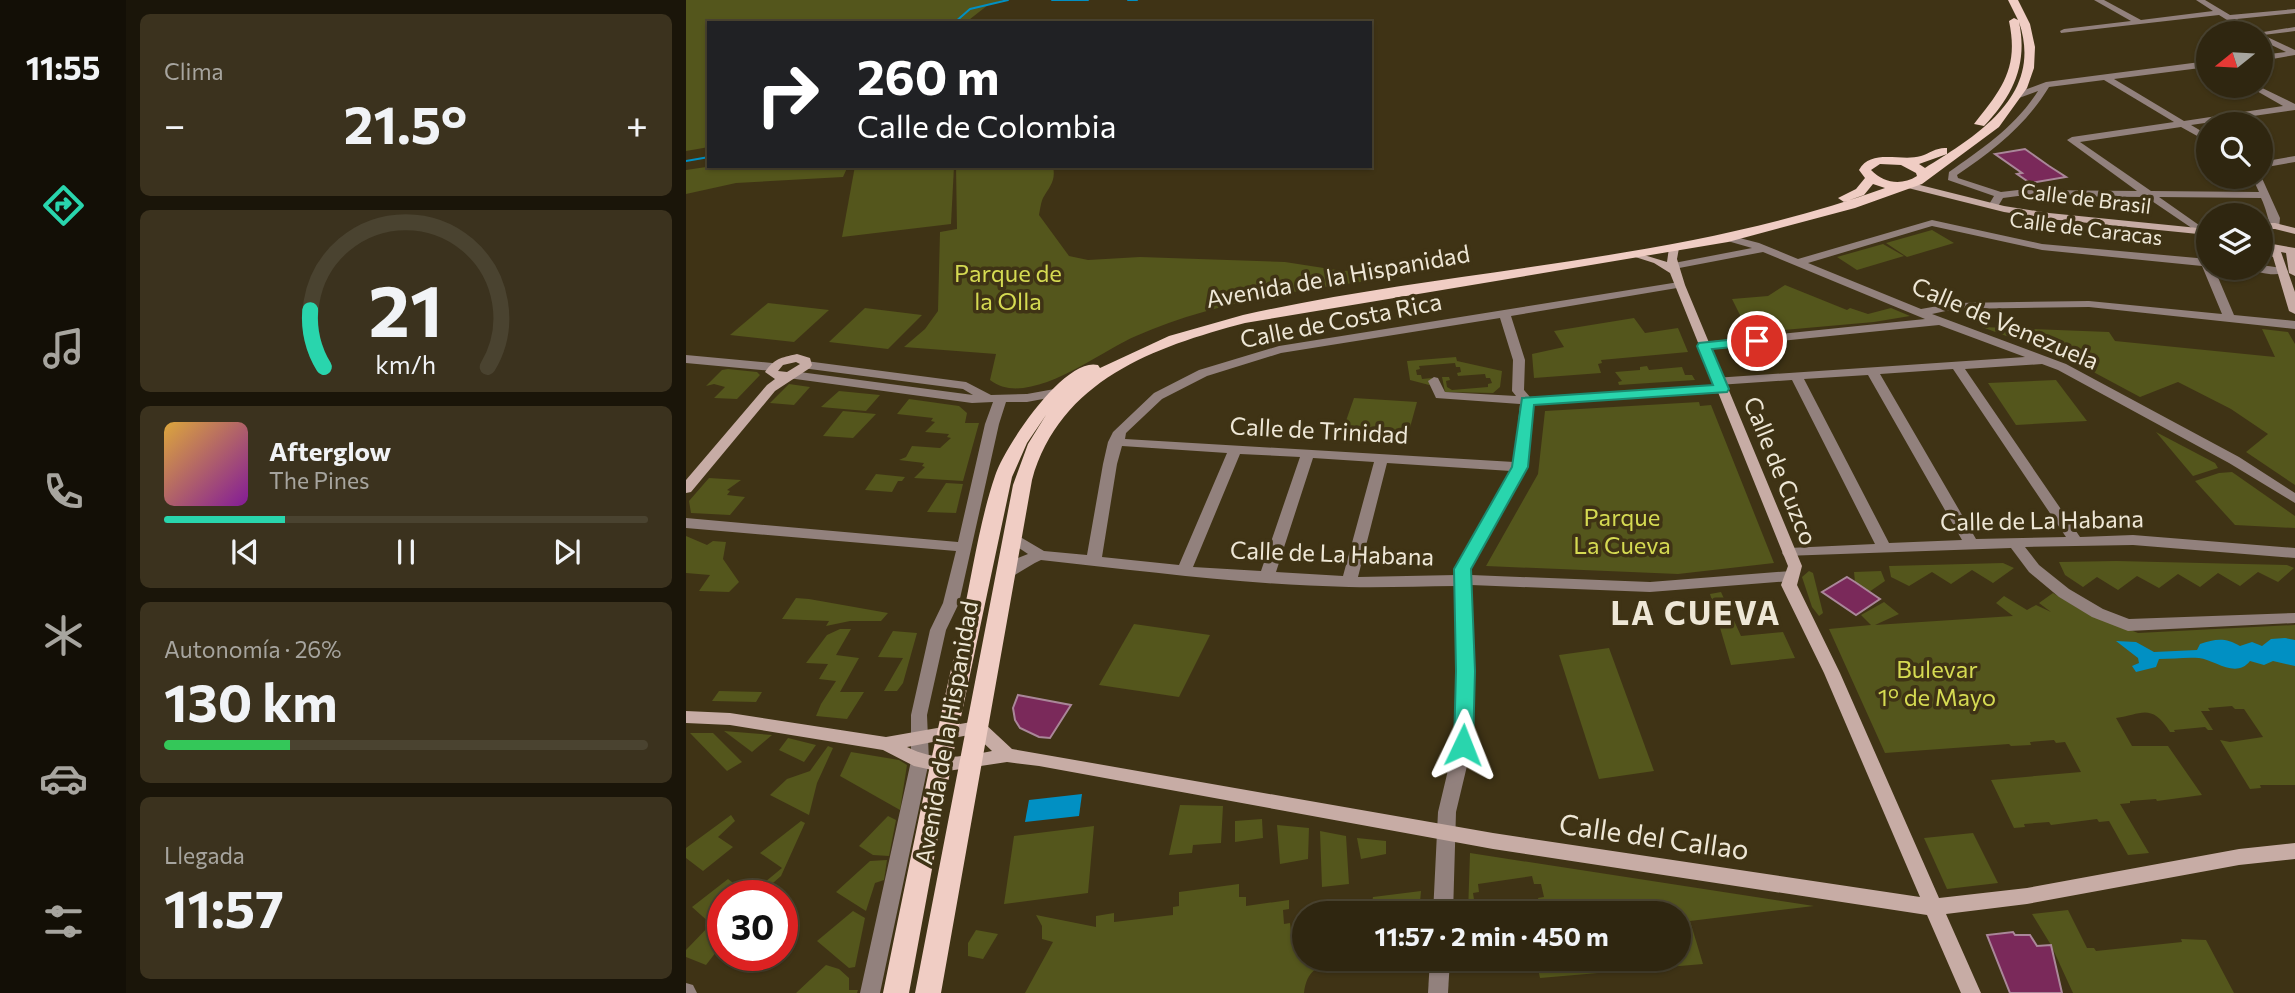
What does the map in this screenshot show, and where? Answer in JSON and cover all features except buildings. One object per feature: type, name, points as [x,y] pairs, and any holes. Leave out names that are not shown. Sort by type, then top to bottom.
[{"type":"main road","points":[[1904,162],[1935,156],[1951,145],[1990,114],[2008,88],[2017,64],[2019,43],[2012,14],[2002,0]]},
{"type":"main road","points":[[1904,162],[1917,167],[1923,177],[1986,133],[2011,108],[2027,75],[2031,44],[2023,15],[2013,0]]},
{"type":"main road","name":"Avenida de la Hispanidad","points":[[896,993],[930,763],[947,731],[1003,477],[1016,445],[1030,422],[1060,392],[1091,368],[1127,350],[1166,332],[1223,315],[1283,302],[1728,231],[1860,192],[1871,178],[1865,170],[1871,163],[1886,160],[1904,162]]},
{"type":"main road","name":"Avenida de la Hispanidad","points":[[928,993],[1004,575],[1029,460],[1048,424],[1073,397],[1100,376],[1155,347],[1219,324],[1275,312],[1728,238],[1850,205],[1923,177]]},
{"type":"main road","points":[[1871,178],[1886,184],[1906,185]]},
{"type":"street","points":[[2098,0],[2139,22]]},
{"type":"street","points":[[2200,0],[2233,21]]},
{"type":"street","points":[[2228,18],[2295,11]]},
{"type":"street","points":[[2064,31],[2218,13]]},
{"type":"street","points":[[2273,33],[2295,29]]},
{"type":"street","points":[[2273,41],[2295,53]]},
{"type":"street","points":[[2273,56],[2295,53]]},
{"type":"street","points":[[2019,94],[2046,85],[2196,66]]},
{"type":"street","points":[[2027,75],[2046,85]]},
{"type":"street","points":[[2105,78],[2196,131]]},
{"type":"street","points":[[2046,85],[2034,107],[2018,126],[1997,145],[1951,174],[1953,180],[2000,195],[2145,192],[2265,195]]},
{"type":"street","points":[[2273,97],[2294,108]]},
{"type":"street","points":[[2196,226],[2072,140],[2294,108]]},
{"type":"street","points":[[2273,163],[2295,159]]},
{"type":"street","name":"Calle de Brasil","points":[[1923,177],[1961,197]]},
{"type":"street","name":"Calle de Brasil","points":[[1906,185],[2049,216],[2196,231]]},
{"type":"street","points":[[2262,189],[2275,218],[2275,226],[2295,231]]},
{"type":"street","points":[[1993,205],[2000,195]]},
{"type":"street","name":"Calle de Caracas","points":[[1798,262],[1932,223],[2042,247],[2196,262]]},
{"type":"street","points":[[1634,255],[1658,261],[1676,274],[1763,248],[1756,239],[1762,230]]},
{"type":"street","name":"Calle de Venezuela","points":[[1728,238],[1763,248],[1940,321],[2047,360],[2234,460],[2295,499]]},
{"type":"street","points":[[2273,246],[2293,251],[2295,274]]},
{"type":"street","name":"Calle de Cuzco","points":[[1674,248],[1672,259],[1676,274],[1795,566],[1788,585],[1832,673],[1971,993]]},
{"type":"street","points":[[2273,252],[2278,255],[2295,311]]},
{"type":"street","points":[[2273,270],[2282,271]]},
{"type":"street","name":"Calle de Costa Rica","points":[[1115,442],[1120,432],[1158,396],[1203,373],[1279,351],[1504,313],[1676,274]]},
{"type":"street","points":[[2214,280],[2229,318]]},
{"type":"street","points":[[1922,312],[1955,306],[2089,304],[2295,325]]},
{"type":"street","points":[[1443,901],[1445,833],[1463,745],[1465,580],[1462,569],[1520,467],[1527,401],[1518,391],[1519,360],[1504,313]]},
{"type":"street","points":[[1704,346],[1940,321]]},
{"type":"street","points":[[686,489],[771,388],[791,358],[803,359],[806,365]]},
{"type":"street","points":[[686,359],[972,399],[1060,392]]},
{"type":"street","points":[[1434,381],[1440,394],[1527,401],[1720,385],[1796,375],[2047,360]]},
{"type":"street","points":[[686,476],[781,373],[806,365],[966,386],[994,399]]},
{"type":"street","points":[[1956,365],[2076,541]]},
{"type":"street","points":[[1872,370],[1972,544]]},
{"type":"street","points":[[1796,375],[1884,548]]},
{"type":"street","name":"Avenida de la Hispanidad","points":[[870,993],[930,763],[920,737],[919,715],[938,630],[951,603],[992,424],[994,399]]},
{"type":"street","points":[[1094,561],[1115,442]]},
{"type":"street","name":"Calle de Trinidad","points":[[1115,442],[1520,467]]},
{"type":"street","points":[[1184,571],[1235,449]]},
{"type":"street","points":[[1267,578],[1308,453]]},
{"type":"street","points":[[1349,582],[1382,458]]},
{"type":"street","points":[[686,523],[964,547]]},
{"type":"street","name":"Calle de La Habana","points":[[1012,537],[1040,555],[1267,578],[1349,582],[1465,580],[1650,587],[1791,576]]},
{"type":"street","name":"Calle de La Habana","points":[[1789,553],[2076,541],[2185,543],[2295,553]]},
{"type":"street","points":[[2015,543],[2019,553],[2047,580],[2082,604],[2128,625],[2295,618]]},
{"type":"street","points":[[1004,575],[1018,564],[1040,555]]},
{"type":"street","points":[[686,717],[743,720],[886,744],[930,763]]},
{"type":"street","points":[[886,744],[977,727],[1006,755],[985,768],[965,796]]},
{"type":"street","name":"Calle del Callao","points":[[930,763],[971,762],[1006,755],[1445,833],[1932,907],[2017,897],[2239,857],[2295,851]]},
{"type":"street","points":[[1438,993],[1439,971]]},
{"type":"green space","points":[[686,0],[1003,0],[988,5],[968,21],[707,21],[707,147],[686,151]]},
{"type":"green space","points":[[707,167],[847,168],[843,177],[736,183],[686,194],[686,170]]},
{"type":"green space","points":[[855,168],[954,168],[951,224],[842,237]]},
{"type":"green space","name":"Parque de la Olla","points":[[956,168],[1053,168],[1053,180],[1042,200],[1039,215],[1069,256],[1088,260],[1140,257],[1285,262],[1343,271],[1390,268],[1411,275],[1271,296],[1202,312],[1136,336],[1064,375],[1024,388],[1006,387],[990,380],[996,354],[904,347],[925,329],[938,311],[940,232],[957,229]]},
{"type":"green space","points":[[1932,230],[1954,243],[1907,257],[1886,243]]},
{"type":"green space","points":[[1883,244],[1904,256],[1857,270],[1837,257]]},
{"type":"green space","points":[[1785,285],[1847,310],[1850,308],[1868,314],[1891,308],[1910,316],[1874,322],[1749,333],[1732,299],[1768,296]]},
{"type":"green space","points":[[768,303],[829,310],[794,342],[730,335]]},
{"type":"green space","points":[[865,308],[922,315],[888,349],[829,342]]},
{"type":"green space","points":[[1634,318],[1645,333],[1678,328],[1688,352],[1601,360],[1602,363],[1598,364],[1601,373],[1534,378],[1532,354],[1564,347],[1554,331]]},
{"type":"green space","points":[[1982,327],[2109,332],[2115,341],[2275,357],[2262,329],[2288,332],[2295,344],[2295,485],[2246,452],[2268,434],[2231,409],[2178,382],[2140,397],[2071,360]]},
{"type":"green space","points":[[1456,357],[1457,361],[1502,371],[1500,387],[1493,393],[1445,392],[1442,377],[1449,377],[1450,380],[1446,381],[1447,387],[1452,390],[1488,387],[1488,384],[1492,383],[1485,374],[1458,376],[1460,367],[1456,367],[1455,363],[1419,366],[1417,375],[1421,375],[1422,379],[1432,378],[1433,386],[1410,380],[1407,361]]},
{"type":"green space","points":[[1647,366],[1649,370],[1682,367],[1685,375],[1692,375],[1695,380],[1619,385],[1618,382],[1622,381],[1615,372],[1640,370],[1640,367]]},
{"type":"green space","points":[[722,370],[757,372],[760,375],[737,399],[714,398],[725,387],[714,384],[706,386]]},
{"type":"green space","points":[[2056,380],[2087,421],[2016,425],[1988,383]]},
{"type":"green space","points":[[789,384],[810,387],[794,405],[770,403]]},
{"type":"green space","points":[[839,391],[880,395],[866,411],[821,407]]},
{"type":"green space","points":[[1354,398],[1417,402],[1406,442],[1340,438]]},
{"type":"green space","points":[[909,399],[959,406],[967,413],[965,423],[979,423],[963,481],[914,478],[925,467],[922,466],[924,463],[899,460],[906,457],[912,446],[940,448],[951,438],[947,437],[949,434],[925,432],[935,422],[931,421],[933,418],[897,414]]},
{"type":"green space","name":"Parque La Cueva","points":[[1699,402],[1700,406],[1711,405],[1774,563],[1678,574],[1486,566],[1538,474],[1545,411]]},
{"type":"green space","points":[[843,411],[876,414],[853,438],[823,436]]},
{"type":"green space","points":[[2156,432],[2215,463],[2218,468],[2193,476]]},
{"type":"green space","points":[[2232,472],[2295,516],[2295,528],[2235,525],[2195,481],[2219,473]]},
{"type":"green space","points":[[876,474],[905,477],[898,481],[892,492],[865,490]]},
{"type":"green space","points":[[709,478],[741,480],[727,490],[730,491],[727,495],[745,497],[730,515],[691,513],[689,501]]},
{"type":"green space","points":[[946,483],[963,484],[956,513],[927,512]]},
{"type":"green space","points":[[686,536],[707,545],[713,541],[726,542],[723,559],[739,582],[729,592],[699,591],[710,575],[686,573]]},
{"type":"green space","points":[[2059,562],[2287,565],[2294,568],[2278,582],[2258,572],[2240,586],[2218,573],[2200,587],[2178,574],[2159,588],[2137,576],[2118,590],[2097,577],[2083,587],[2065,575]]},
{"type":"green space","points":[[2003,563],[2014,568],[1993,583],[1972,570],[1951,584],[1932,572],[1909,586],[1891,577],[1889,566]]},
{"type":"green space","points":[[1809,571],[1813,573],[1823,613],[1819,616],[1812,607],[1802,577]]},
{"type":"green space","points":[[1881,571],[1885,581],[1869,592],[1855,582],[1854,572]]},
{"type":"green space","points":[[1721,592],[1741,636],[1783,632],[1795,658],[1731,665],[1710,594]]},
{"type":"green space","name":"Bulevar 1º de Mayo","points":[[2053,593],[2081,610],[2138,633],[2295,625],[2295,785],[2260,785],[2261,788],[2250,789],[2220,740],[2230,742],[2263,737],[2244,709],[2235,709],[2232,706],[2201,711],[2213,730],[2205,727],[2170,732],[2157,717],[2145,713],[2116,718],[2132,746],[2168,746],[2202,795],[2120,804],[2149,853],[2128,855],[2109,821],[2099,822],[2097,819],[2051,825],[2049,822],[2024,824],[2025,827],[2014,828],[1991,780],[2081,772],[2065,742],[2056,743],[2054,740],[2030,742],[2031,745],[2009,744],[1885,753],[1829,629],[1871,625],[1861,615],[1884,602],[1899,614],[1875,625],[2013,616],[1996,603],[2004,596],[2027,610],[2036,605],[2051,612],[2039,603]]},
{"type":"green space","points":[[796,598],[888,613],[881,621],[850,621],[826,626],[829,621],[782,619]]},
{"type":"green space","points":[[1134,624],[1210,635],[1179,697],[1099,685]]},
{"type":"green space","points":[[840,629],[851,629],[836,655],[859,658],[840,692],[864,692],[847,719],[816,716],[836,681],[819,679],[828,664],[806,663],[827,635]]},
{"type":"green space","points":[[893,631],[917,633],[903,683],[897,691],[884,691],[903,658],[878,657]]},
{"type":"green space","points":[[1609,648],[1654,771],[1599,779],[1559,655]]},
{"type":"green space","points":[[719,691],[762,692],[756,702],[712,701]]},
{"type":"green space","points":[[724,731],[772,735],[752,752]]},
{"type":"green space","points":[[690,733],[713,733],[742,762],[727,771]]},
{"type":"green space","points":[[788,738],[816,745],[804,762],[779,750]]},
{"type":"green space","points":[[828,746],[833,748],[817,783],[809,815],[770,795],[787,779],[810,771]]},
{"type":"green space","points":[[851,752],[899,760],[907,765],[900,810],[840,776]]},
{"type":"green space","points":[[1180,805],[1223,806],[1221,843],[1193,845],[1192,853],[1169,855]]},
{"type":"green space","points":[[731,815],[735,821],[718,837],[733,847],[703,871],[686,858],[686,848]]},
{"type":"green space","points":[[888,816],[896,820],[889,856],[873,855],[859,846]]},
{"type":"green space","points":[[1262,819],[1263,838],[1235,842],[1235,821]]},
{"type":"green space","points":[[801,821],[805,823],[781,876],[776,880],[767,880],[782,868],[760,853]]},
{"type":"green space","points":[[1277,825],[1309,828],[1308,859],[1280,864]]},
{"type":"green space","points":[[1094,826],[1088,893],[1004,904],[1014,836]]},
{"type":"green space","points":[[1320,831],[1346,836],[1349,884],[1322,887]]},
{"type":"green space","points":[[1973,833],[1998,883],[1947,889],[1924,838]]},
{"type":"green space","points":[[1357,838],[1386,841],[1386,854],[1361,859]]},
{"type":"green space","points":[[1470,853],[1814,906],[1691,921],[1691,901],[1539,901],[1538,898],[1544,897],[1541,884],[1534,884],[1532,876],[1478,884],[1479,892],[1473,893],[1474,901],[1468,901]]},
{"type":"green space","points":[[887,860],[884,880],[875,883],[866,911],[836,892],[870,861]]},
{"type":"green space","points":[[1239,884],[1239,897],[1246,897],[1246,906],[1289,900],[1289,909],[1283,910],[1284,924],[1290,923],[1292,932],[1292,971],[1313,971],[1305,985],[1304,993],[1025,993],[1053,942],[1042,939],[1042,926],[1036,915],[1096,927],[1096,916],[1114,913],[1114,922],[1173,915],[1173,907],[1179,906],[1179,892]]},
{"type":"green space","points":[[1421,891],[1420,901],[1372,901],[1373,897]]},
{"type":"green space","points":[[707,895],[707,920],[692,907]]},
{"type":"green space","points":[[2068,910],[2087,948],[2094,948],[2096,951],[2182,942],[2181,939],[2206,940],[2234,993],[2073,993],[2051,945],[2032,914]]},
{"type":"green space","points":[[853,911],[865,918],[855,967],[849,968],[817,941]]},
{"type":"green space","points":[[1691,924],[1703,964],[1691,965]]},
{"type":"green space","points":[[707,928],[706,965],[686,957],[686,950]]},
{"type":"green space","points":[[976,930],[998,934],[983,959],[968,956],[968,943]]},
{"type":"green space","points":[[826,965],[839,969],[849,978],[849,990],[858,990],[857,993],[796,993]]},
{"type":"green space","points":[[1539,971],[1622,971],[1540,978]]},
{"type":"water","points":[[2271,639],[2295,640],[2295,666],[2273,661],[2264,665],[2250,661],[2244,666],[2232,668],[2205,659],[2184,658],[2159,659],[2156,667],[2136,672],[2132,666],[2139,663],[2138,658],[2116,641],[2136,642],[2154,652],[2197,650],[2200,644],[2220,640],[2240,646],[2252,642],[2262,646]]},
{"type":"water","points":[[1082,794],[1079,816],[1025,822],[1029,800]]},
{"type":"waterway","points":[[956,21],[970,9],[1008,0]]},
{"type":"waterway","points":[[1052,0],[1088,0]]},
{"type":"waterway","points":[[1128,0],[1137,0]]},
{"type":"waterway","points":[[686,161],[707,157]]},
{"type":"district","name":"LA CUEVA","points":[[1696,614]]},
{"type":"route","points":[[1463,745],[1465,580],[1462,569],[1520,467],[1527,401],[1722,389],[1704,346],[1757,341]]}]
